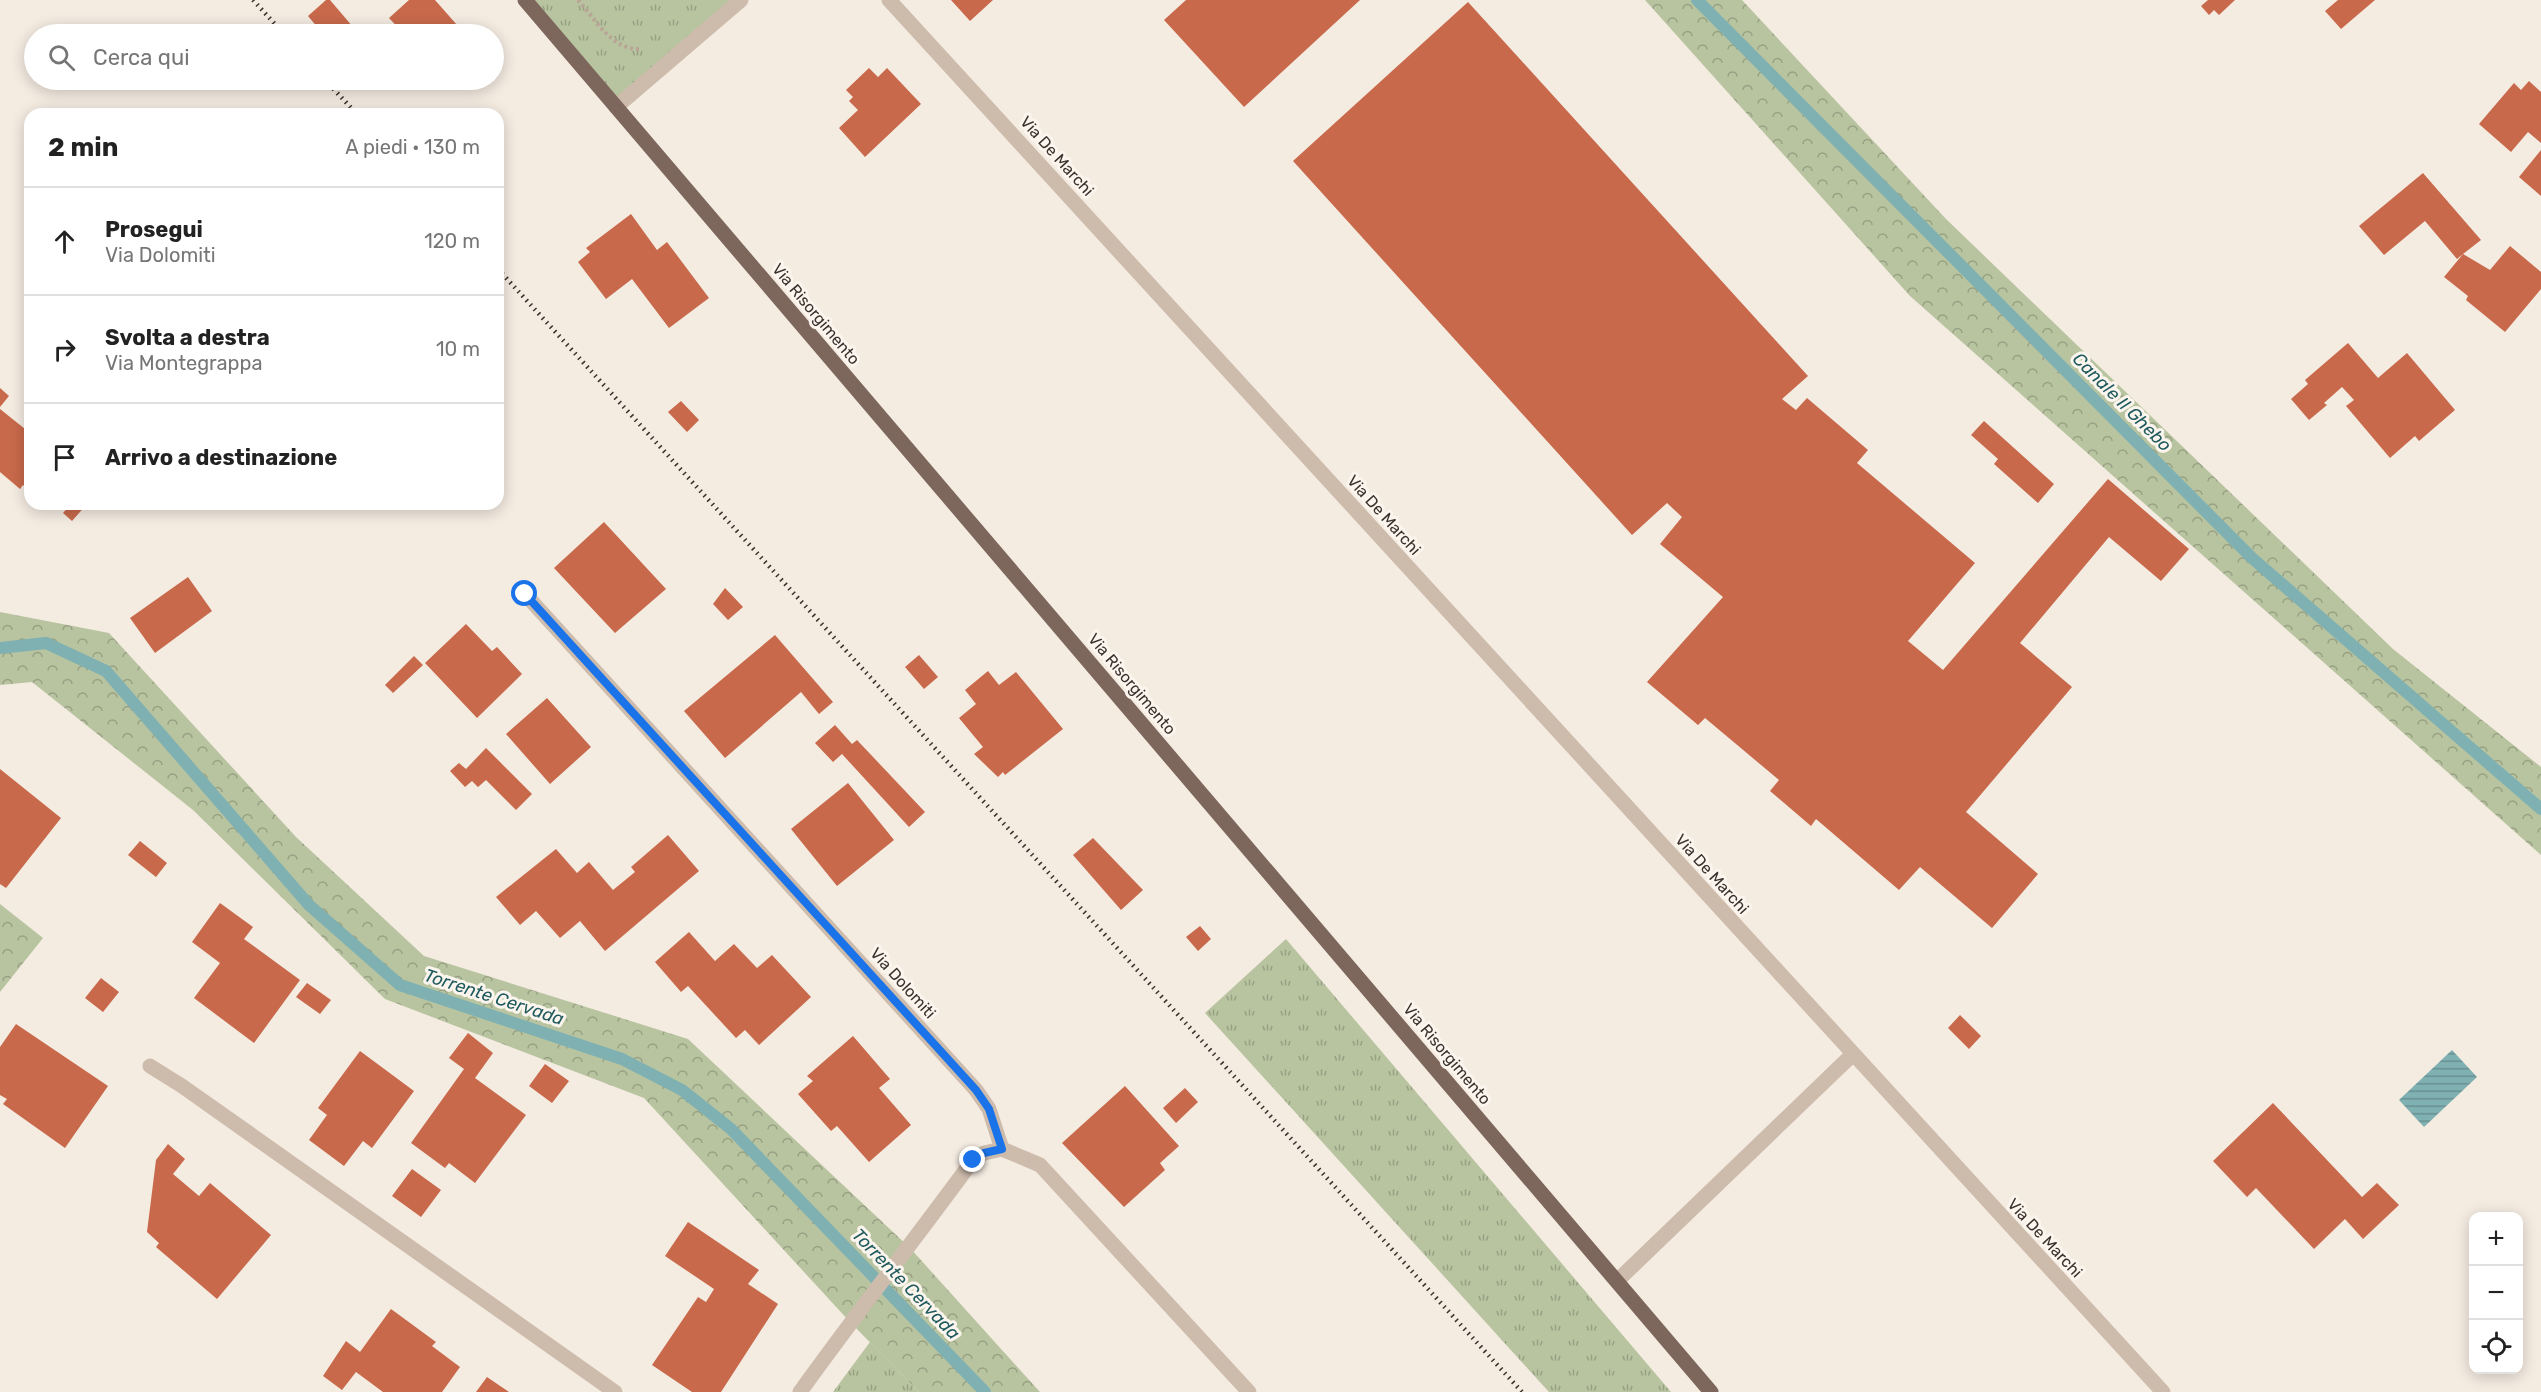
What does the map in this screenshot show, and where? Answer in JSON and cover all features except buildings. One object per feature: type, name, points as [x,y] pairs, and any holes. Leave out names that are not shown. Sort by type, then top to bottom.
[{"type":"main road","name":"Via Risorgimento","points":[[525,0],[1711,1392]]},
{"type":"street","points":[[616,107],[741,0]]},
{"type":"street","name":"Via De Marchi","points":[[889,0],[1852,1055],[2163,1392]]},
{"type":"street","name":"Via Dolomiti","points":[[525,594],[976,1090],[989,1109],[1002,1149]]},
{"type":"street","points":[[1617,1281],[1852,1055]]},
{"type":"street","points":[[150,1066],[182,1086],[615,1392]]},
{"type":"street","points":[[800,1392],[850,1322],[910,1248],[973,1160],[984,1153],[1002,1149],[1040,1165],[1249,1392]]},
{"type":"path","points":[[578,0],[617,44],[628,49],[686,47]]},
{"type":"green space","points":[[525,0],[741,0],[616,107]]},
{"type":"green space","points":[[1645,0],[1742,0],[1946,219],[2393,649],[2541,767],[2541,855],[1910,296]]},
{"type":"green space","points":[[0,612],[109,633],[296,837],[424,956],[688,1039],[910,1248],[1040,1392],[919,1392],[850,1322],[644,1098],[385,999],[193,810],[32,682],[0,685]]},
{"type":"green space","points":[[0,904],[43,938],[0,992]]},
{"type":"green space","points":[[1286,939],[1671,1392],[1549,1392],[1205,1013]]},
{"type":"green space","points":[[870,1342],[919,1392],[833,1392]]},
{"type":"water","points":[[2452,1050],[2477,1077],[2424,1127],[2399,1100]]},
{"type":"waterway","name":"Canale Il Ghebo","points":[[1697,0],[2252,558],[2541,809]]},
{"type":"waterway","name":"Torrente Cervada","points":[[0,648],[46,643],[106,671],[309,905],[400,985],[622,1059],[682,1090],[731,1129],[985,1392]]},
{"type":"railway","points":[[253,0],[275,24]]},
{"type":"railway","points":[[334,90],[351,108]]},
{"type":"railway","points":[[504,276],[1522,1392]]},
{"type":"route","points":[[525,594],[976,1090],[989,1109],[1002,1149],[984,1153],[973,1160]]}]
